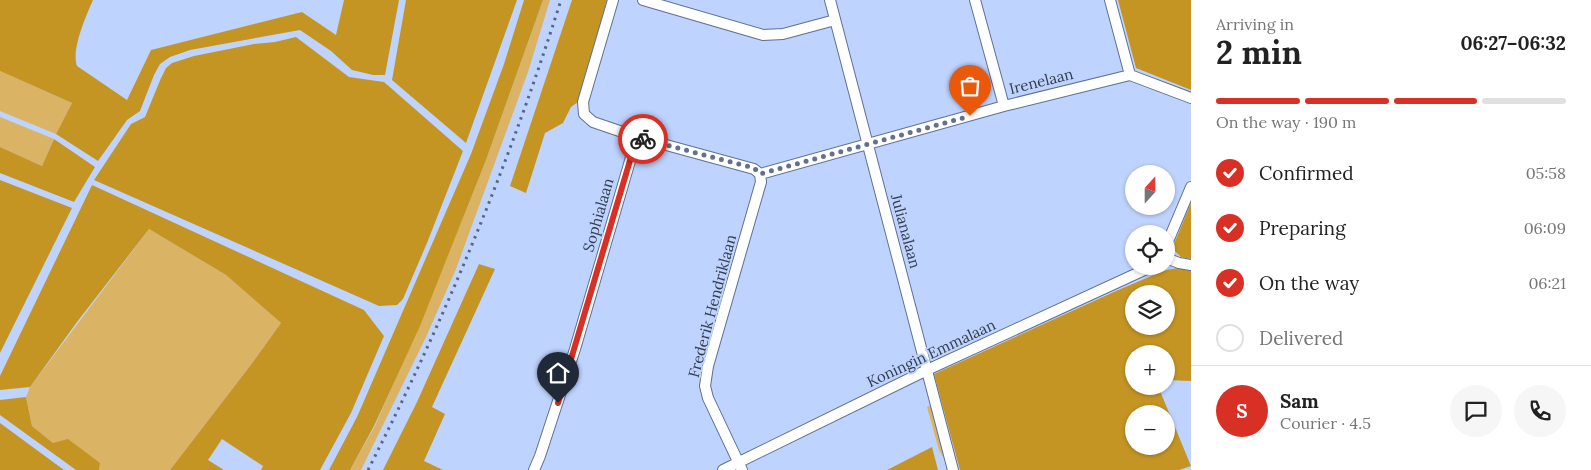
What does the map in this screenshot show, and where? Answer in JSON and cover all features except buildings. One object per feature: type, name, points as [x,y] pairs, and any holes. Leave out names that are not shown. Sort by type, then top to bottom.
[{"type":"street","points":[[613,0],[582,102],[584,114],[593,122],[637,137],[754,168],[760,174]]},
{"type":"street","points":[[643,0],[763,35],[783,34],[835,20]]},
{"type":"street","name":"Julianalaan","points":[[830,0],[953,470]]},
{"type":"street","points":[[975,0],[1004,106]]},
{"type":"street","points":[[1110,0],[1130,75],[1191,98]]},
{"type":"street","name":"Irenelaan","points":[[760,174],[1004,106],[1130,75]]},
{"type":"street","name":"Sophialaan","points":[[534,470],[575,349],[637,137]]},
{"type":"street","name":"Frederik Hendriklaan","points":[[741,466],[708,398],[705,386],[708,366],[761,182],[760,174]]},
{"type":"street","points":[[1175,225],[1191,187]]},
{"type":"street","points":[[1175,261],[1191,265]]},
{"type":"street","name":"Koningin Emmalaan","points":[[723,470],[741,466],[927,370],[1134,275]]},
{"type":"shaded area","points":[[0,0],[93,0],[78,42],[76,51],[77,66],[127,100],[151,50],[302,12],[336,35],[344,0],[399,0],[385,75],[373,75],[352,70],[331,51],[300,30],[190,50],[170,57],[160,64],[140,111],[127,120],[98,161],[56,134],[72,103],[0,71]]},
{"type":"shaded area","points":[[406,0],[517,0],[466,143],[392,80]]},
{"type":"shaded area","points":[[524,0],[543,0],[486,160],[420,326],[374,426],[350,470],[329,470],[357,417],[471,154],[504,64]]},
{"type":"shaded area","points":[[543,0],[550,0],[528,72],[456,269],[426,337],[361,470],[350,470],[375,426],[444,265],[486,160]]},
{"type":"shaded area","points":[[572,0],[607,0],[578,102],[571,107],[563,123],[545,133],[526,193],[510,186]]},
{"type":"shaded area","points":[[1118,0],[1191,0],[1191,90],[1136,68]]},
{"type":"shaded area","points":[[296,37],[349,77],[384,82],[463,151],[403,299],[397,305],[379,306],[94,180],[131,124],[145,117],[166,68],[172,63],[194,56]]},
{"type":"shaded area","points":[[0,71],[72,103],[56,134],[0,111]]},
{"type":"shaded area","points":[[0,117],[54,139],[42,166],[0,147]]},
{"type":"shaded area","points":[[54,139],[95,167],[74,202],[0,173],[0,147],[42,166]]},
{"type":"shaded area","points":[[0,180],[72,208],[0,353]]},
{"type":"shaded area","points":[[92,185],[364,310],[384,336],[351,413],[320,470],[261,470],[263,466],[222,439],[208,460],[224,470],[170,470],[281,323],[226,275],[149,229],[77,322],[30,387],[0,390],[0,376]]},
{"type":"shaded area","points":[[1191,203],[1191,259],[1181,257],[1175,251],[1175,242]]},
{"type":"shaded area","points":[[149,229],[226,275],[281,323],[170,470],[99,470],[100,463],[53,443],[32,426],[26,397],[30,387]]},
{"type":"shaded area","points":[[479,264],[495,269],[432,407],[445,414],[424,461],[443,470],[383,470],[417,402]]},
{"type":"shaded area","points":[[1175,268],[1191,270],[1191,381],[1175,380],[1175,345],[1125,345],[1125,395],[1162,395],[1166,405],[1125,405],[1125,455],[1175,455],[1175,427],[1191,466],[1179,470],[960,470],[934,374],[1125,287],[1125,335],[1175,335],[1175,285],[1130,285],[1154,275],[1175,275]]},
{"type":"shaded area","points":[[26,397],[32,426],[53,443],[68,439],[100,463],[99,470],[76,470],[0,415],[0,400]]},
{"type":"shaded area","points":[[931,405],[949,470],[947,470],[945,460],[939,450],[927,407]]},
{"type":"shaded area","points":[[0,423],[64,470],[0,470]]},
{"type":"shaded area","points":[[932,447],[938,470],[887,470]]},
{"type":"railway","points":[[368,470],[423,356],[474,239],[520,121],[561,0]]},
{"type":"way so far","points":[[643,139],[754,168],[760,174],[970,116]]},
{"type":"route","points":[[558,403],[637,137],[643,139]]}]
